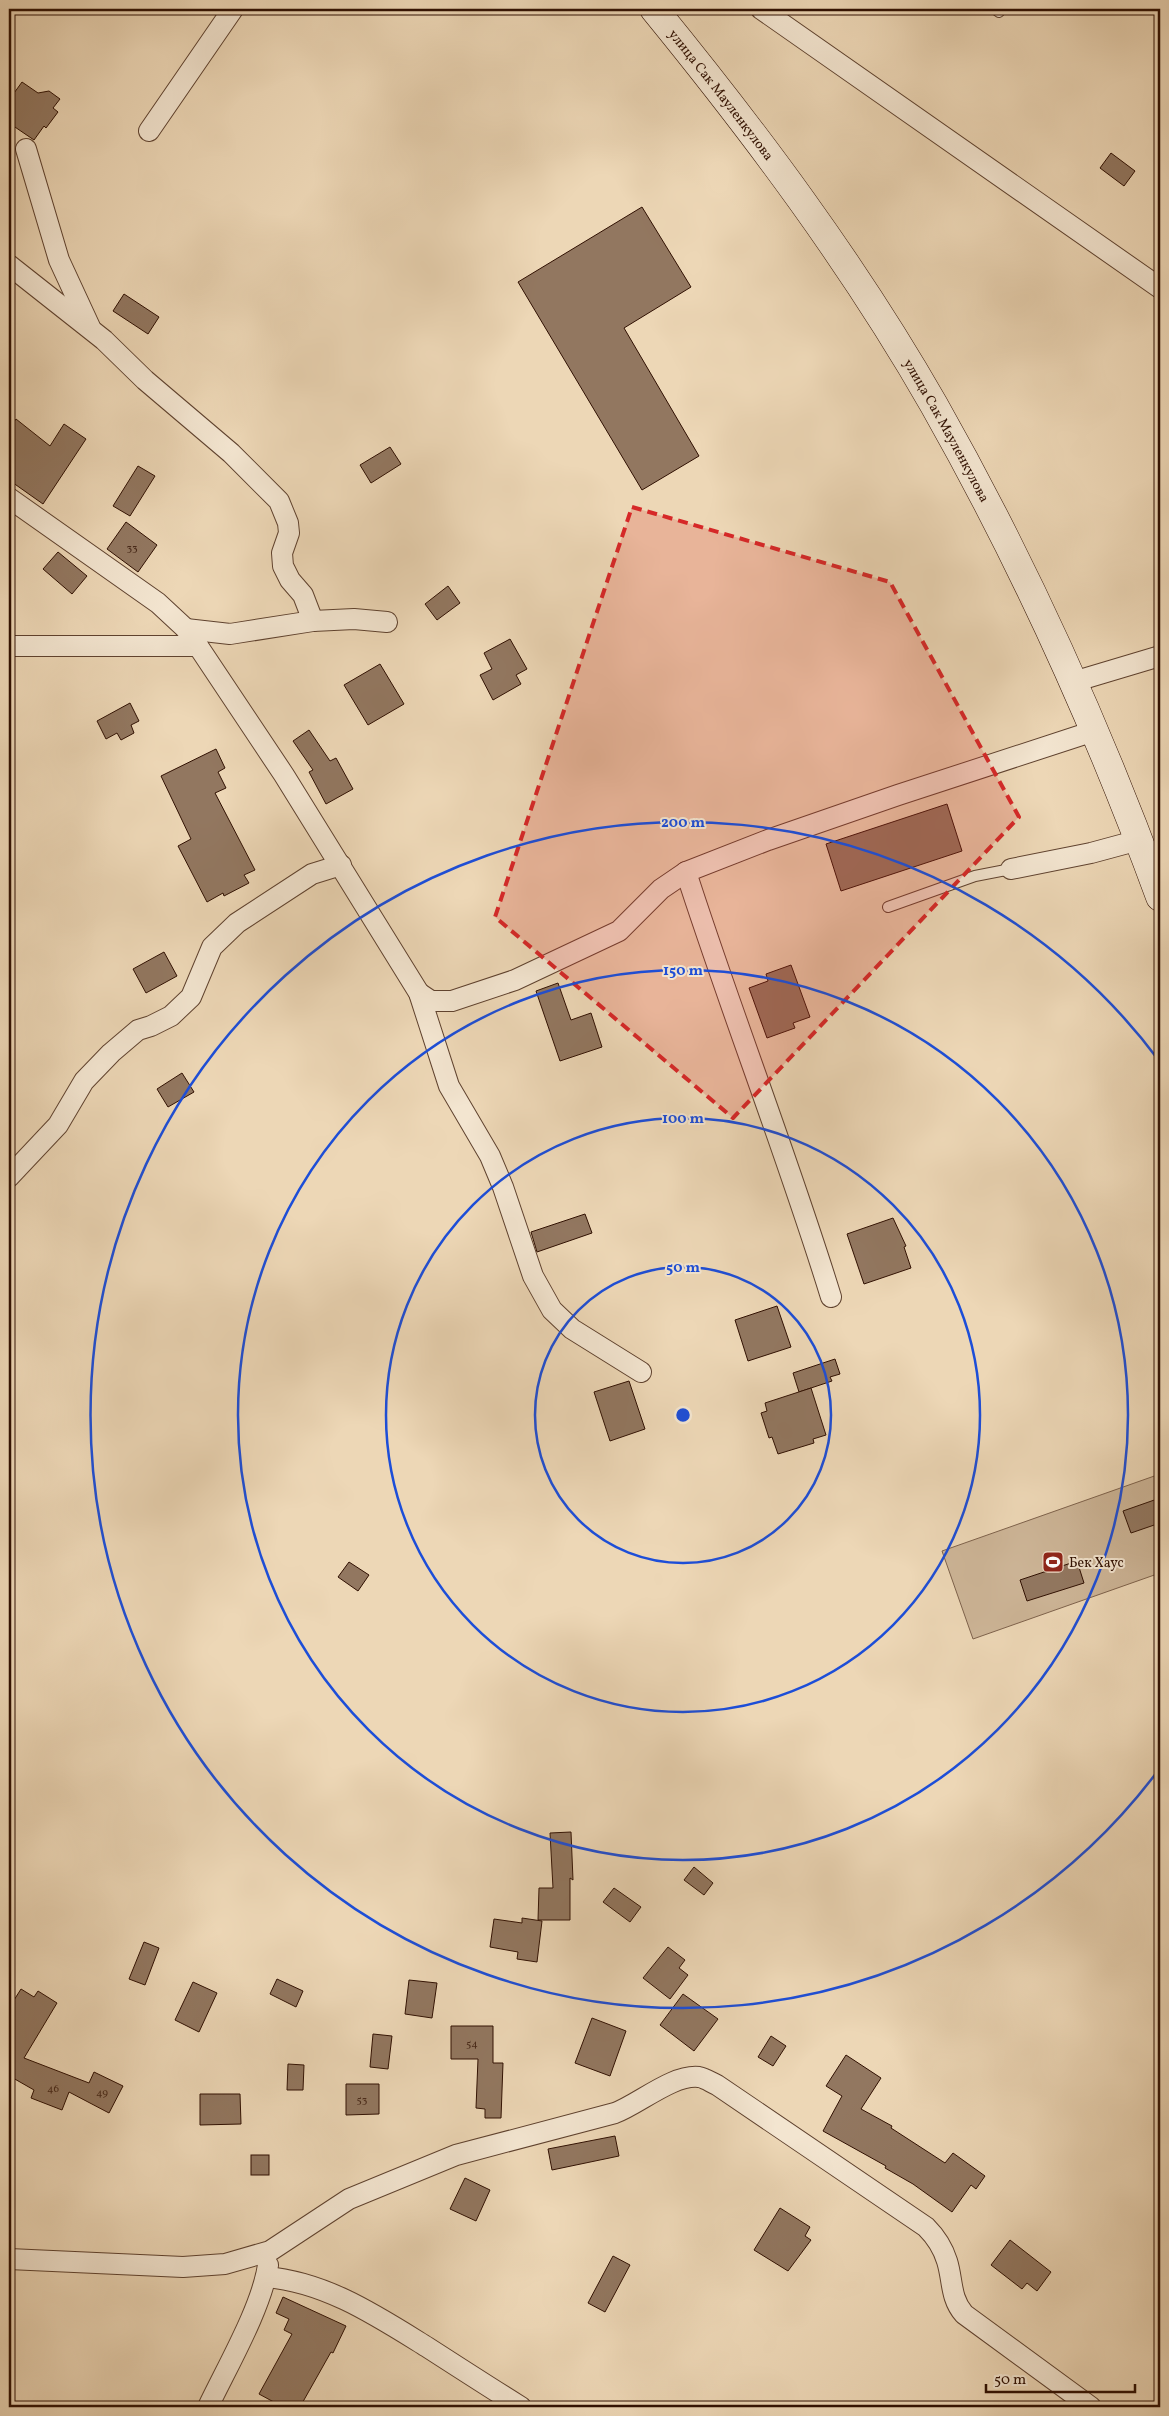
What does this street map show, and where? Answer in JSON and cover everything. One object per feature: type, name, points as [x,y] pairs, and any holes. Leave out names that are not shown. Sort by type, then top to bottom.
[{"type":"main road","name":"улица Сак Мауленкулова","points":[[654,9],[745,123],[844,262],[933,404],[1002,530],[1073,682],[1139,840],[1160,897]]},
{"type":"street","points":[[149,131],[234,9]]},
{"type":"street","points":[[771,12],[1160,288]]},
{"type":"street","points":[[26,149],[59,260],[92,331]]},
{"type":"street","points":[[9,265],[92,331],[145,380],[231,453],[279,501],[288,523],[289,533],[282,553],[283,566],[290,580],[303,595],[313,621]]},
{"type":"street","points":[[9,498],[158,602],[186,629],[342,865],[419,993],[449,1086],[490,1156],[504,1187],[533,1276],[552,1310],[572,1329],[641,1372]]},
{"type":"street","points":[[186,629],[230,634],[313,621],[354,620],[387,622]]},
{"type":"street","points":[[9,646],[198,646]]},
{"type":"street","points":[[1073,682],[1160,656]]},
{"type":"street","points":[[419,993],[431,1000],[452,1001],[515,980],[619,932],[661,889],[686,872],[768,840],[1094,730]]},
{"type":"street","points":[[1011,869],[1090,853],[1139,840]]},
{"type":"street","points":[[9,1177],[58,1125],[84,1081],[111,1053],[138,1030],[171,1016],[191,997],[212,947],[236,924],[312,874],[342,865]]},
{"type":"street","points":[[686,872],[715,964],[807,1219],[831,1297]]},
{"type":"street","points":[[9,2259],[183,2267],[225,2264],[270,2251],[349,2199],[456,2155],[615,2113],[631,2107],[672,2083],[686,2078],[699,2077],[717,2085],[926,2227],[934,2236],[947,2262],[953,2295],[964,2314],[1092,2407]]},
{"type":"street","points":[[208,2407],[266,2277],[270,2251]]},
{"type":"street","points":[[266,2277],[285,2279],[303,2284],[358,2305],[521,2407]]},
{"type":"lane","points":[[888,907],[975,876],[1011,869]]},
{"type":"highlighted area","points":[[632,507],[890,582],[1019,817],[733,1118],[495,917]]},
{"type":"shaded area","name":"Бек Хаус","points":[[1160,1474],[1160,1573],[973,1639],[942,1551]]},
{"type":"building","points":[[22,82],[38,93],[49,91],[60,99],[53,108],[58,112],[46,128],[44,126],[34,140],[9,123],[9,100]]},
{"type":"building","points":[[1111,153],[1135,171],[1124,186],[1100,168]]},
{"type":"building","points":[[642,207],[691,287],[624,328],[699,456],[642,490],[518,282]]},
{"type":"building","points":[[124,294],[159,317],[148,334],[113,311]]},
{"type":"building","points":[[16,419],[50,446],[64,424],[86,439],[43,504],[9,480],[9,429]]},
{"type":"building","points":[[390,447],[401,464],[371,483],[360,465]]},
{"type":"building","points":[[138,466],[155,476],[130,516],[113,506]]},
{"type":"building","points":[[126,522],[157,545],[138,572],[107,549]]},
{"type":"building","points":[[58,552],[87,576],[72,594],[43,569]]},
{"type":"building","points":[[448,586],[460,603],[437,620],[425,604]]},
{"type":"building","points":[[510,639],[527,669],[516,675],[521,684],[493,700],[480,675],[492,669],[484,653]]},
{"type":"building","points":[[380,664],[404,704],[368,725],[344,685]]},
{"type":"building","points":[[130,703],[139,721],[131,725],[134,733],[121,740],[117,733],[106,739],[97,721]]},
{"type":"building","points":[[309,730],[330,761],[336,758],[353,789],[326,804],[309,772],[313,770],[293,741]]},
{"type":"building","points":[[216,749],[225,768],[218,772],[226,788],[215,793],[255,870],[244,875],[249,883],[224,896],[223,893],[207,902],[178,846],[191,839],[161,776]]},
{"type":"building","points":[[947,804],[962,851],[841,891],[826,844]]},
{"type":"building","points":[[164,952],[177,976],[146,993],[133,969]]},
{"type":"building","points":[[791,965],[810,1017],[793,1023],[795,1028],[767,1038],[749,988],[768,981],[766,974]]},
{"type":"building","points":[[558,983],[571,1020],[591,1013],[602,1047],[560,1061],[536,991]]},
{"type":"building","points":[[182,1073],[194,1092],[168,1107],[157,1089]]},
{"type":"building","points":[[585,1214],[592,1233],[537,1252],[531,1232]]},
{"type":"building","points":[[893,1218],[906,1246],[904,1247],[911,1268],[864,1284],[847,1234]]},
{"type":"building","points":[[777,1306],[791,1347],[748,1361],[735,1320]]},
{"type":"building","points":[[835,1359],[840,1374],[830,1377],[832,1381],[799,1392],[793,1373]]},
{"type":"building","points":[[629,1381],[645,1429],[610,1441],[594,1392]]},
{"type":"building","points":[[811,1388],[826,1435],[813,1439],[814,1443],[778,1454],[772,1437],[769,1438],[761,1413],[767,1411],[765,1403]]},
{"type":"building","points":[[1160,1498],[1160,1523],[1131,1533],[1123,1511]]},
{"type":"building","points":[[1077,1561],[1084,1583],[1027,1601],[1020,1580]]},
{"type":"building","points":[[349,1562],[369,1575],[358,1591],[338,1577]]},
{"type":"building","points":[[571,1832],[573,1880],[570,1878],[570,1920],[538,1920],[539,1888],[553,1888],[550,1833]]},
{"type":"building","points":[[694,1867],[713,1883],[704,1895],[684,1880]]},
{"type":"building","points":[[614,1888],[641,1907],[630,1922],[603,1902]]},
{"type":"building","points":[[522,1918],[542,1921],[537,1962],[517,1959],[518,1952],[490,1947],[494,1919],[522,1923]]},
{"type":"building","points":[[144,1942],[159,1948],[145,1985],[129,1979]]},
{"type":"building","points":[[668,1947],[685,1960],[679,1968],[688,1975],[670,1999],[643,1978]]},
{"type":"building","points":[[277,1979],[303,1991],[296,2007],[270,1994]]},
{"type":"building","points":[[409,1980],[437,1983],[432,2018],[405,2014]]},
{"type":"building","points":[[193,1982],[217,1993],[199,2032],[175,2020]]},
{"type":"building","points":[[21,1989],[34,1997],[38,1991],[57,2003],[24,2058],[89,2083],[94,2072],[123,2086],[109,2113],[69,2092],[62,2110],[31,2098],[34,2090],[13,2078],[9,2086],[9,2008]]},
{"type":"building","points":[[683,1994],[718,2019],[694,2051],[660,2025]]},
{"type":"building","points":[[592,2018],[626,2031],[610,2076],[575,2063]]},
{"type":"building","points":[[451,2026],[493,2026],[493,2063],[503,2063],[501,2118],[485,2118],[485,2109],[476,2108],[478,2059],[451,2059]]},
{"type":"building","points":[[373,2034],[392,2036],[388,2069],[370,2067]]},
{"type":"building","points":[[771,2036],[786,2046],[773,2066],[758,2057]]},
{"type":"building","points":[[846,2055],[881,2078],[861,2109],[892,2126],[891,2128],[945,2163],[953,2153],[985,2176],[976,2189],[971,2185],[952,2212],[913,2184],[885,2168],[886,2166],[823,2131],[842,2096],[826,2086]]},
{"type":"building","points":[[288,2064],[304,2065],[303,2090],[287,2090]]},
{"type":"building","points":[[346,2084],[379,2084],[379,2114],[346,2115]]},
{"type":"building","points":[[200,2094],[240,2094],[241,2124],[200,2125]]},
{"type":"building","points":[[615,2136],[619,2156],[552,2170],[548,2149]]},
{"type":"building","points":[[251,2155],[269,2155],[269,2175],[251,2175]]},
{"type":"building","points":[[465,2178],[490,2190],[476,2221],[450,2209]]},
{"type":"building","points":[[780,2208],[810,2227],[805,2236],[811,2240],[788,2271],[754,2250]]},
{"type":"building","points":[[1010,2240],[1051,2272],[1037,2291],[1027,2283],[1022,2289],[991,2265]]},
{"type":"building","points":[[613,2256],[630,2265],[605,2312],[588,2303]]},
{"type":"building","points":[[283,2297],[346,2326],[333,2353],[331,2352],[300,2407],[283,2407],[259,2394],[292,2334],[284,2330],[289,2319],[276,2313]]},
{"type":"place","name":"Бек Хаус","points":[[1053,1562]]}]
